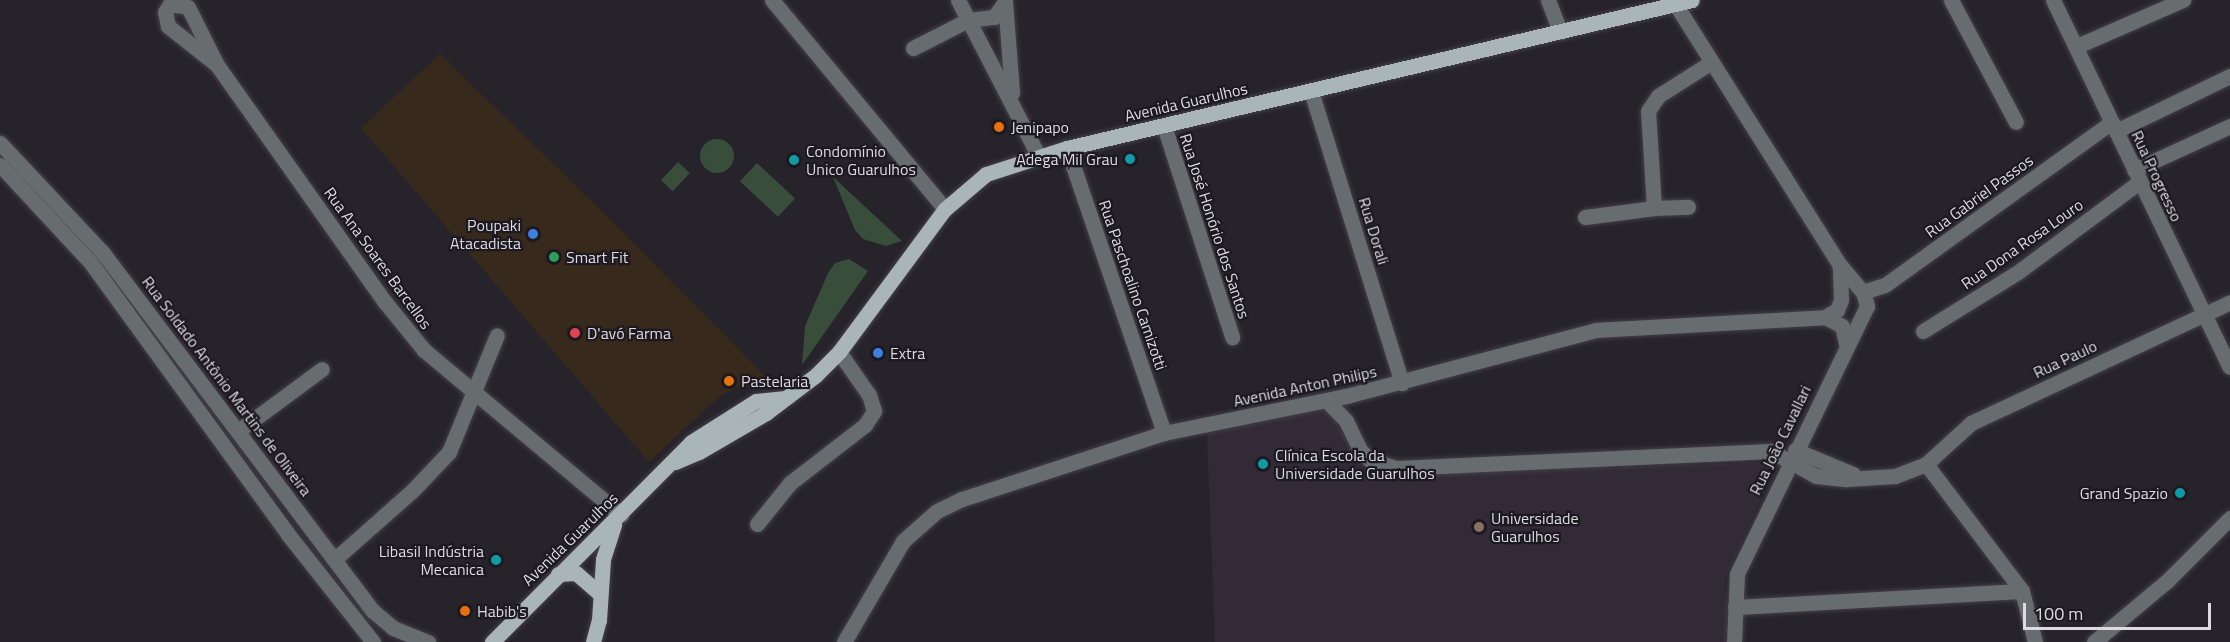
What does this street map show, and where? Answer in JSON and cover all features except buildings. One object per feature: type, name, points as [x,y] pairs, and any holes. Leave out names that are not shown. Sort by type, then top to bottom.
[{"type":"main road","name":"Avenida Guarulhos","points":[[492,642],[558,574],[675,462],[699,453],[816,375],[839,352],[945,209],[986,174],[1038,155],[1692,0]]},
{"type":"main road","points":[[595,640],[598,592],[618,518]]},
{"type":"main road","points":[[558,574],[576,573],[598,592]]},
{"type":"street","points":[[772,0],[945,209]]},
{"type":"street","points":[[958,0],[1012,99],[1038,155]]},
{"type":"street","points":[[1548,0],[1560,32]]},
{"type":"street","points":[[1951,0],[2016,122]]},
{"type":"street","name":"Rua Progresso","points":[[2053,0],[2077,46],[2136,176],[2230,366]]},
{"type":"street","points":[[2077,46],[2182,0]]},
{"type":"street","points":[[913,48],[968,20],[994,17],[1005,1]]},
{"type":"street","points":[[1005,1],[1012,99]]},
{"type":"street","points":[[1676,5],[1710,63],[1840,265],[1863,292],[1865,311]]},
{"type":"street","points":[[1654,208],[1648,111],[1658,96],[1710,63]]},
{"type":"street","name":"Rua Ana Soares Barcellos","points":[[218,65],[404,327],[472,392],[618,518]]},
{"type":"street","name":"Rua Gabriel Passos","points":[[1863,292],[1885,285],[2114,127],[2230,76]]},
{"type":"street","name":"Rua Dorali","points":[[1311,91],[1402,383]]},
{"type":"street","name":"Rua José Honório dos Santos","points":[[1164,126],[1232,337]]},
{"type":"street","name":"Rua Dona Rosa Louro","points":[[1923,331],[2018,272],[2136,176],[2230,126]]},
{"type":"street","name":"Rua Soldado Antônio Martins de Oliveira","points":[[0,143],[104,254],[375,613],[393,628],[428,642]]},
{"type":"street","name":"Rua Paschoalino Camizotti","points":[[1067,148],[1164,433]]},
{"type":"street","points":[[0,165],[92,263],[264,501],[359,628],[372,642]]},
{"type":"street","points":[[1585,217],[1654,208],[1688,207]]},
{"type":"street","points":[[1840,265],[1841,300],[1836,310],[1825,317],[1842,326],[1846,344]]},
{"type":"street","points":[[1841,300],[1865,311]]},
{"type":"street","name":"Rua Paulo","points":[[1926,464],[1971,423],[2230,302]]},
{"type":"street","name":"Rua João Cavallari","points":[[1734,642],[1737,574],[1846,344],[1865,311]]},
{"type":"street","name":"Avenida Anton Philips","points":[[844,642],[903,541],[937,511],[962,499],[1164,433],[1402,383],[1595,330],[1825,317]]},
{"type":"street","points":[[335,559],[413,490],[449,452],[497,335]]},
{"type":"street","points":[[757,524],[790,483],[865,425],[874,411],[869,395],[839,352]]},
{"type":"street","points":[[238,430],[322,369]]},
{"type":"street","points":[[1346,396],[1346,421]]},
{"type":"street","points":[[1327,400],[1346,421],[1360,450],[1370,460],[1396,468],[1771,452],[1866,477],[1895,476],[1926,464],[2022,591],[2035,642]]},
{"type":"street","points":[[264,501],[282,488]]},
{"type":"street","points":[[2094,642],[2167,581],[2230,518]]},
{"type":"street","points":[[1735,607],[2022,591]]},
{"type":"street","points":[[359,628],[375,613]]},
{"type":"shaded area","points":[[440,54],[605,214],[771,382],[737,387],[718,398],[649,462],[361,128]]},
{"type":"shaded area","name":"Universidade Guarulhos","points":[[1328,408],[1366,476],[1778,462],[1725,578],[1727,642],[1215,642],[1207,434]]},
{"type":"green space","points":[[717,139],[729,144],[734,156],[729,168],[717,173],[705,168],[700,156],[705,144]]},
{"type":"green space","points":[[678,162],[690,173],[673,191],[661,180]]},
{"type":"green space","points":[[757,163],[795,198],[778,217],[740,181]]},
{"type":"green space","points":[[833,177],[902,241],[886,246],[863,239],[855,230]]},
{"type":"green space","points":[[849,259],[868,271],[802,365],[805,326],[828,273],[835,263]]},
{"type":"place","name":"Jenipapo","points":[[999,127]]},
{"type":"place","name":"Adega Mil Grau","points":[[1130,159]]},
{"type":"place","name":"Condomínio Unico Guarulhos","points":[[794,160]]},
{"type":"place","name":"Poupaki Atacadista","points":[[533,234]]},
{"type":"place","name":"Smart Fit","points":[[554,257]]},
{"type":"place","name":"D'avó Farma","points":[[575,333]]},
{"type":"place","name":"Extra","points":[[878,353]]},
{"type":"place","name":"Pastelaria","points":[[729,381]]},
{"type":"place","name":"Clínica Escola da Universidade Guarulhos","points":[[1263,464]]},
{"type":"place","name":"Grand Spazio","points":[[2180,493]]},
{"type":"place","name":"Universidade Guarulhos","points":[[1479,527]]},
{"type":"place","name":"Libasil Indústria Mecanica","points":[[496,560]]},
{"type":"place","name":"Habib's","points":[[465,611]]}]
